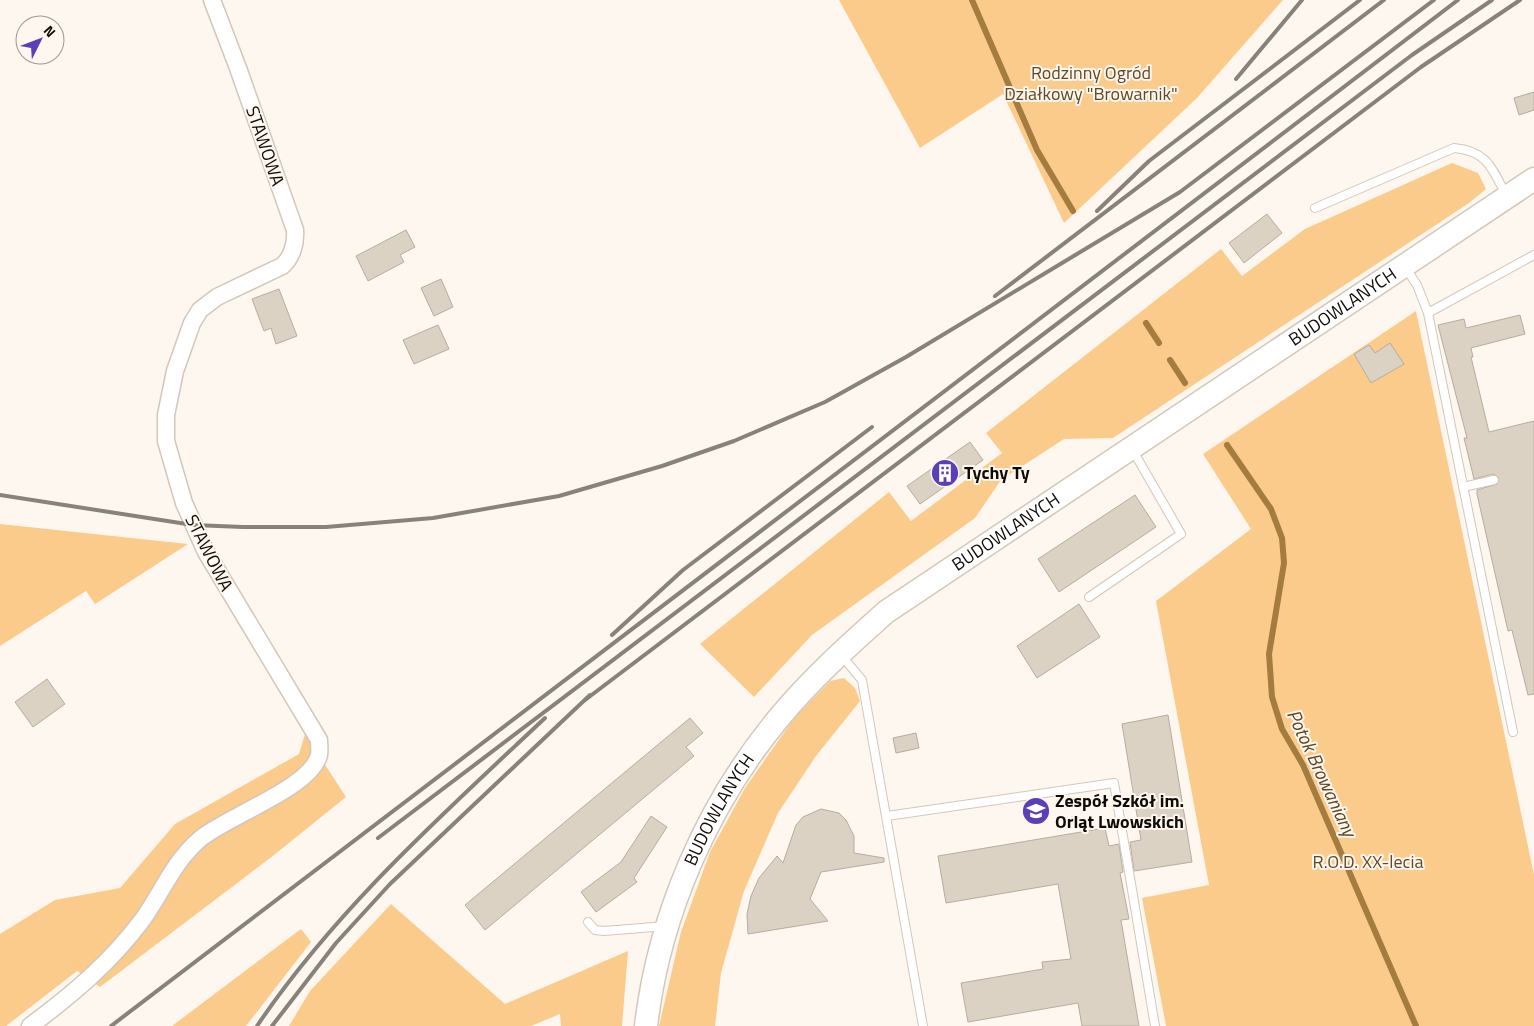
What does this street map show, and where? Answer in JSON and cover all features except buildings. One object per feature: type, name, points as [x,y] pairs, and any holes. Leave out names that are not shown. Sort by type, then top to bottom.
[{"type":"street","name":"STAWOWA","points":[[30,1026],[90,979],[109,961],[143,919],[171,871],[200,839],[215,827],[288,789],[306,776],[319,756],[319,740],[206,552],[184,503],[166,441],[166,415],[175,371],[192,323],[200,310],[217,297],[282,266],[286,263],[294,246],[294,230],[238,68],[212,0]]},
{"type":"street","name":"BUDOWLANYCH","points":[[646,1026],[649,998],[668,926],[705,829],[748,759],[778,719],[840,654],[886,612],[1534,179]]},
{"type":"lane","points":[[1315,208],[1454,148],[1469,149],[1482,156],[1507,197]]},
{"type":"lane","points":[[1428,313],[1534,255]]},
{"type":"lane","points":[[1404,265],[1417,285],[1428,313],[1513,732]]},
{"type":"lane","points":[[1089,597],[1181,534],[1131,447]]},
{"type":"lane","points":[[1463,488],[1494,480]]},
{"type":"lane","points":[[840,654],[862,680],[923,1026]]},
{"type":"lane","points":[[887,816],[1114,783],[1155,1026]]},
{"type":"lane","points":[[588,922],[596,930],[604,931],[668,926]]},
{"type":"green space","name":"Rodzinny Ogród Działkowy \"Browarnik\"","points":[[839,0],[1283,0],[1197,98],[1064,223],[1003,94],[920,148]]},
{"type":"green space","points":[[1452,163],[1478,173],[1486,189],[1469,203],[1113,438],[1064,439],[1001,480],[975,518],[812,635],[754,697],[700,644],[889,492],[911,521],[1002,453],[986,433],[1221,249],[1242,276],[1305,229]]},
{"type":"green space","name":"R.O.D. XX-lecia","points":[[1416,311],[1534,875],[1534,1026],[1166,1026],[1142,898],[1209,885],[1156,601],[1251,529],[1203,454]]},
{"type":"green space","points":[[0,524],[188,544],[95,604],[86,591],[0,646]]},
{"type":"green space","points":[[844,678],[855,688],[860,701],[816,756],[778,813],[744,891],[721,973],[715,1026],[659,1026],[681,932],[710,852],[745,788],[795,717],[830,681]]},
{"type":"green space","points":[[305,734],[346,797],[274,855],[100,987],[77,971],[6,1026],[0,1026],[0,934],[55,900],[120,888],[175,824],[299,754]]},
{"type":"green space","points":[[391,904],[505,1004],[628,951],[622,1026],[561,1026],[560,1014],[531,1026],[289,1026],[310,991]]},
{"type":"green space","points":[[301,929],[311,942],[246,1026],[172,1026]]},
{"type":"waterway","points":[[972,0],[1037,150],[1073,211]]},
{"type":"waterway","name":"Potok Browaniany","points":[[1146,323],[1159,343]]},
{"type":"waterway","name":"Potok Browaniany","points":[[1170,360],[1185,383]]},
{"type":"waterway","name":"Potok Browaniany","points":[[1227,445],[1271,509],[1282,538],[1284,563],[1269,654],[1272,697],[1282,729],[1303,765],[1416,1026]]},
{"type":"railway","points":[[1236,79],[1302,0]]},
{"type":"railway","points":[[1097,211],[1149,161],[1360,0]]},
{"type":"railway","points":[[995,296],[1384,0]]},
{"type":"railway","points":[[0,495],[193,525],[326,527],[433,518],[559,496],[662,466],[734,441],[825,402],[906,357],[1180,192],[1434,0]]},
{"type":"railway","points":[[111,1026],[1458,0]]},
{"type":"railway","points":[[378,838],[1412,55],[1492,0]]},
{"type":"railway","points":[[585,700],[1421,67],[1520,0]]},
{"type":"railway","points":[[612,635],[683,570],[872,427]]},
{"type":"railway","points":[[272,1026],[336,943],[390,884],[590,695]]},
{"type":"railway","points":[[257,1026],[288,983],[356,902],[468,790],[545,718]]},
{"type":"place","name":"Tychy Ty","points":[[945,473]]},
{"type":"place","name":"Zespół Szkół im. Orląt Lwowskich","points":[[1036,811]]}]
